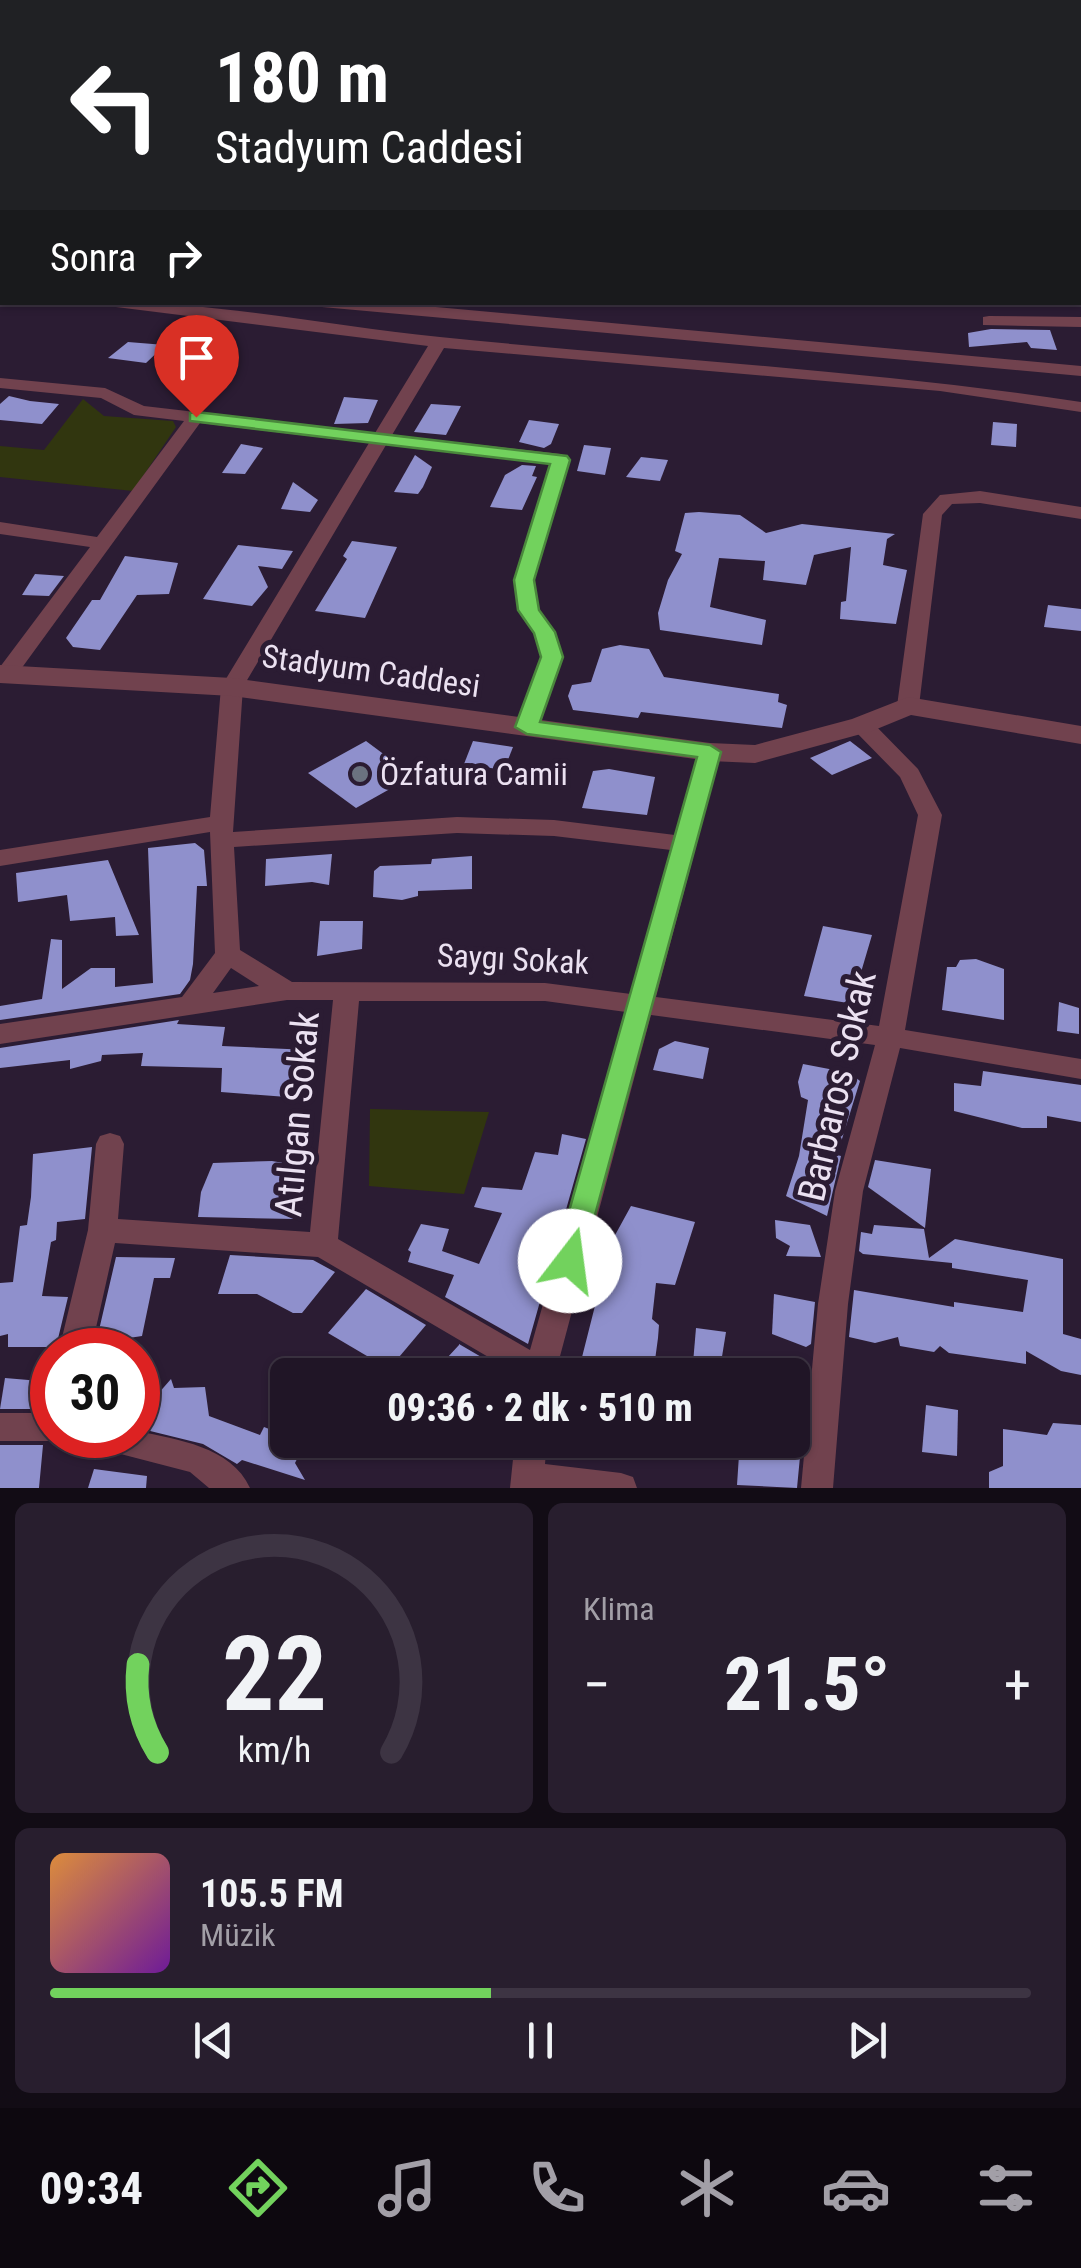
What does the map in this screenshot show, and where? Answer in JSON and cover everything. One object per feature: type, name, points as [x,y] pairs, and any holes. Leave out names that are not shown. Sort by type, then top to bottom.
[{"type":"street","points":[[140,305],[439,342],[940,386],[1081,407]]},
{"type":"street","points":[[355,305],[1081,371]]},
{"type":"street","points":[[989,320],[1081,322]]},
{"type":"street","points":[[188,1008],[228,954],[222,832],[232,687],[439,342]]},
{"type":"street","points":[[0,383],[105,394],[140,410],[560,460],[524,580],[529,610],[544,632],[552,657],[527,727]]},
{"type":"street","points":[[3,675],[196,417]]},
{"type":"street","points":[[1081,514],[980,497],[947,499],[933,514],[908,706],[1081,735]]},
{"type":"street","points":[[0,528],[102,543]]},
{"type":"street","name":"Stadyum Caddesi","points":[[3,675],[232,687],[710,752],[755,754],[862,724],[908,706]]},
{"type":"street","name":"Barbaros Sokak","points":[[817,1488],[832,1304],[849,1191],[890,1036],[930,815],[910,774],[862,724]]},
{"type":"street","points":[[543,1358],[710,752]]},
{"type":"street","points":[[0,858],[222,832],[457,825],[554,828],[684,844]]},
{"type":"street","points":[[228,954],[287,991]]},
{"type":"street","name":"Atılgan Sokak","points":[[323,1246],[347,990]]},
{"type":"street","name":"Saygı Sokak","points":[[0,1034],[287,991],[545,992],[890,1036],[1081,1070]]},
{"type":"street","points":[[80,1328],[103,1230],[110,1144]]},
{"type":"street","points":[[103,1230],[323,1246],[513,1358]]},
{"type":"street","points":[[0,1426],[30,1427]]},
{"type":"street","points":[[160,1450],[199,1460],[234,1488]]},
{"type":"street","points":[[526,1482],[620,1488]]},
{"type":"green space","points":[[83,399],[104,416],[173,421],[176,427],[133,491],[0,477],[0,446],[44,450]]},
{"type":"green space","points":[[370,1109],[489,1112],[464,1194],[369,1186]]},
{"type":"building","points":[[991,329],[1050,330],[1057,350],[1031,348],[1027,342],[969,347],[968,333]]},
{"type":"building","points":[[128,342],[165,345],[146,363],[108,358]]},
{"type":"building","points":[[9,396],[59,404],[42,424],[0,420],[0,404]]},
{"type":"building","points":[[344,397],[378,400],[368,423],[334,424]]},
{"type":"building","points":[[431,404],[461,406],[446,435],[414,432]]},
{"type":"building","points":[[529,420],[559,424],[551,444],[544,448],[519,442]]},
{"type":"building","points":[[993,422],[1017,424],[1016,447],[991,445]]},
{"type":"building","points":[[241,444],[263,448],[245,474],[222,473]]},
{"type":"building","points":[[584,445],[611,448],[605,475],[577,471]]},
{"type":"building","points":[[415,455],[432,467],[423,487],[418,494],[394,492]]},
{"type":"building","points":[[641,457],[668,460],[660,481],[626,477]]},
{"type":"building","points":[[522,465],[536,466],[532,476],[537,477],[522,510],[490,507],[505,475]]},
{"type":"building","points":[[293,482],[318,500],[310,512],[281,509]]},
{"type":"building","points":[[685,513],[740,515],[766,533],[802,524],[895,534],[887,539],[883,565],[907,570],[896,624],[840,619],[841,602],[846,601],[851,547],[814,555],[806,585],[763,580],[765,561],[719,558],[710,607],[766,620],[762,645],[660,630],[658,613],[668,580],[682,554],[675,551]]},
{"type":"building","points":[[352,541],[397,547],[365,618],[315,611],[347,559],[343,556]]},
{"type":"building","points":[[238,545],[293,551],[282,569],[258,566],[268,587],[252,606],[203,599]]},
{"type":"building","points":[[125,556],[178,563],[169,594],[137,595],[100,650],[73,647],[66,638],[92,600],[100,600]]},
{"type":"building","points":[[35,574],[64,576],[49,596],[22,595]]},
{"type":"building","points":[[1048,605],[1081,609],[1081,631],[1044,627]]},
{"type":"building","points":[[620,645],[649,649],[664,677],[779,694],[778,702],[787,705],[782,728],[641,712],[638,718],[573,710],[568,696],[572,685],[591,682],[602,649]]},
{"type":"building","name":"Özfatura Camii","points":[[366,741],[413,776],[356,808],[308,773]]},
{"type":"building","points":[[473,741],[513,747],[504,770],[464,764]]},
{"type":"building","points":[[850,741],[872,758],[832,775],[810,758]]},
{"type":"building","points":[[609,769],[655,777],[647,815],[582,808],[593,771]]},
{"type":"building","points":[[195,843],[204,850],[207,886],[197,886],[193,964],[190,980],[180,994],[0,1020],[0,1006],[42,999],[51,939],[62,940],[62,989],[91,968],[115,968],[115,987],[153,983],[148,848]]},
{"type":"building","points":[[332,854],[329,885],[312,882],[265,886],[266,859]]},
{"type":"building","points":[[472,856],[472,889],[418,891],[418,896],[402,900],[373,897],[374,871],[380,866],[431,864],[432,859]]},
{"type":"building","points":[[108,860],[139,935],[116,936],[115,917],[70,921],[67,895],[18,902],[16,873]]},
{"type":"building","points":[[320,921],[363,921],[362,949],[317,956]]},
{"type":"building","points":[[823,926],[872,935],[859,979],[871,983],[867,1006],[804,996]]},
{"type":"building","points":[[976,959],[1004,969],[1004,1020],[942,1010],[947,967],[956,967],[960,960]]},
{"type":"building","points":[[1059,1002],[1079,1008],[1079,1034],[1057,1031]]},
{"type":"building","points":[[179,1020],[177,1024],[225,1027],[222,1046],[309,1050],[308,1074],[300,1098],[221,1092],[222,1068],[141,1066],[143,1053],[102,1055],[101,1061],[70,1069],[70,1060],[0,1068],[0,1048]]},
{"type":"building","points":[[675,1041],[709,1048],[703,1079],[653,1070],[659,1049]]},
{"type":"building","points":[[803,1064],[850,1073],[860,1081],[837,1155],[841,1156],[827,1216],[786,1196],[799,1156],[808,1100],[801,1097],[798,1082]]},
{"type":"building","points":[[983,1071],[1081,1085],[1081,1122],[1047,1116],[1047,1128],[1022,1128],[954,1111],[954,1083],[981,1086]]},
{"type":"building","points":[[562,1134],[586,1139],[528,1344],[445,1297],[454,1275],[408,1262],[408,1250],[421,1224],[449,1229],[442,1251],[479,1264],[502,1213],[474,1207],[482,1187],[522,1190],[535,1152],[558,1155]]},
{"type":"building","points":[[92,1147],[85,1219],[57,1222],[56,1240],[51,1242],[42,1296],[68,1297],[61,1328],[30,1328],[30,1347],[8,1347],[8,1334],[0,1336],[0,1283],[13,1282],[20,1226],[27,1225],[33,1154]]},
{"type":"building","points":[[875,1160],[931,1169],[925,1228],[868,1187]]},
{"type":"building","points":[[272,1161],[301,1166],[307,1173],[295,1219],[198,1217],[201,1192],[213,1163]]},
{"type":"building","points":[[631,1206],[695,1222],[675,1285],[656,1283],[652,1319],[659,1325],[655,1358],[582,1358],[599,1290],[597,1268]]},
{"type":"building","points":[[775,1220],[810,1225],[821,1257],[786,1256],[790,1246],[776,1238]]},
{"type":"building","points":[[874,1225],[924,1229],[929,1258],[955,1239],[1063,1259],[1063,1334],[1081,1339],[1081,1375],[1061,1371],[1026,1351],[1026,1364],[949,1353],[940,1346],[934,1352],[900,1346],[898,1337],[875,1343],[849,1337],[854,1290],[954,1307],[954,1302],[1023,1312],[1028,1280],[952,1268],[952,1263],[863,1254],[859,1251],[861,1232],[872,1234]]},
{"type":"building","points":[[230,1255],[313,1260],[335,1272],[302,1313],[293,1313],[257,1294],[218,1294]]},
{"type":"building","points":[[116,1257],[175,1258],[170,1278],[154,1278],[144,1328],[99,1328]]},
{"type":"building","points":[[366,1289],[426,1325],[398,1358],[370,1358],[328,1333]]},
{"type":"building","points":[[774,1294],[815,1302],[811,1344],[806,1347],[772,1334]]},
{"type":"building","points":[[696,1328],[726,1332],[722,1358],[693,1358]]},
{"type":"building","points":[[459,1344],[483,1358],[447,1358]]},
{"type":"building","points":[[5,1378],[30,1380],[30,1409],[0,1409]]},
{"type":"building","points":[[171,1379],[174,1388],[205,1387],[209,1416],[260,1435],[264,1427],[270,1429],[270,1458],[298,1458],[295,1463],[305,1480],[242,1460],[237,1464],[203,1444],[160,1433],[160,1392]]},
{"type":"building","points":[[926,1405],[958,1410],[957,1456],[922,1452]]},
{"type":"building","points":[[1053,1423],[1081,1425],[1081,1488],[989,1488],[989,1472],[1003,1466],[1003,1429],[1047,1435]]},
{"type":"building","points":[[0,1445],[30,1445],[30,1458],[42,1458],[39,1488],[0,1488]]},
{"type":"building","points":[[739,1458],[800,1458],[797,1488],[737,1485]]},
{"type":"building","points":[[94,1469],[147,1476],[146,1488],[88,1488]]},
{"type":"place","name":"Özfatura Camii","points":[[360,774]]},
{"type":"route","points":[[196,417],[560,460],[524,580],[529,610],[544,632],[552,657],[527,727],[710,752],[570,1261]]}]
